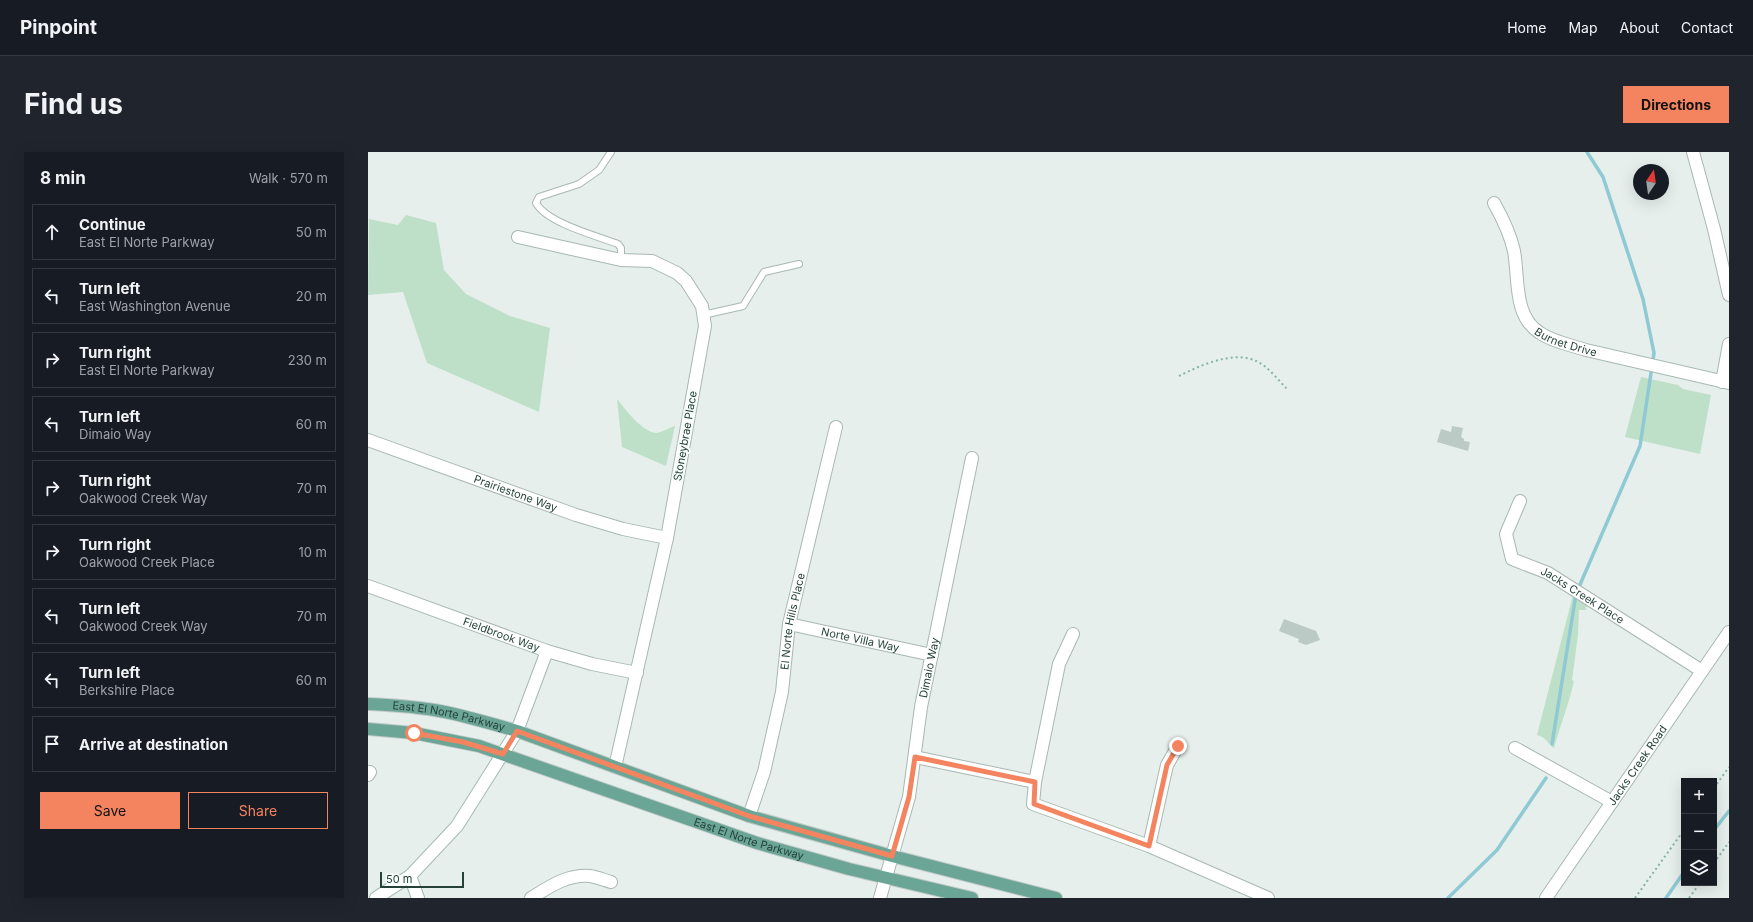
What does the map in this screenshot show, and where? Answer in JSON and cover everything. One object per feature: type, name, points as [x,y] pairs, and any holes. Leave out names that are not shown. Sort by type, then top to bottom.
[{"type":"main road","name":"East El Norte Parkway","points":[[368,704],[445,712],[517,731],[749,816],[892,856],[972,875],[1056,898]]},
{"type":"main road","name":"East El Norte Parkway","points":[[368,729],[414,733],[479,746],[757,844],[972,898]]},
{"type":"street","points":[[1693,152],[1724,252],[1729,295]]},
{"type":"street","name":"Burnet Drive","points":[[1494,203],[1506,225],[1514,252],[1520,305],[1526,321],[1539,333],[1562,343],[1674,371],[1726,382]]},
{"type":"street","name":"Stoneybrae Place","points":[[518,237],[621,260],[652,261],[677,273],[686,281],[702,306],[704,326],[667,538],[615,767]]},
{"type":"street","points":[[1726,382],[1729,344]]},
{"type":"street","name":"El Norte Hills Place","points":[[749,816],[764,772],[782,692],[788,624],[836,427]]},
{"type":"street","name":"Prairiestone Way","points":[[368,440],[576,515],[623,529],[667,538]]},
{"type":"street","name":"Dimaio Way","points":[[880,898],[909,797],[921,707],[972,458]]},
{"type":"street","name":"Jacks Creek Place","points":[[1520,501],[1506,534],[1512,559],[1548,573],[1702,671]]},
{"type":"street","name":"Fieldbrook Way","points":[[368,586],[547,651],[592,664],[637,673]]},
{"type":"street","name":"Norte Villa Way","points":[[788,624],[932,655]]},
{"type":"street","name":"Jacks Creek Road","points":[[1546,898],[1729,632]]},
{"type":"street","points":[[1073,634],[1059,664],[1035,782],[1034,804],[1149,846],[1268,898]]},
{"type":"street","points":[[376,898],[410,876],[457,826],[517,731],[547,651]]},
{"type":"street","points":[[1149,846],[1167,765],[1178,746]]},
{"type":"street","points":[[1515,748],[1612,802]]},
{"type":"street","points":[[915,757],[1035,782]]},
{"type":"street","points":[[410,876],[418,898]]},
{"type":"street","points":[[531,898],[557,882],[576,876],[590,876],[611,882]]},
{"type":"lane","points":[[611,152],[599,170],[580,184],[539,197],[536,203],[544,212],[555,219],[618,244],[621,248],[621,260]]},
{"type":"lane","points":[[703,315],[743,306],[764,272],[799,264]]},
{"type":"path","points":[[1178,376],[1205,363],[1223,358],[1244,358],[1256,360],[1288,390]]},
{"type":"path","points":[[1717,784],[1729,767]]},
{"type":"path","points":[[1634,898],[1681,834]]},
{"type":"path","points":[[1717,859],[1729,842]]},
{"type":"path","points":[[1689,898],[1698,886]]},
{"type":"green space","points":[[406,215],[436,223],[444,270],[466,294],[510,316],[550,328],[539,412],[427,363],[403,292],[368,295],[369,219],[398,225]]},
{"type":"green space","points":[[1641,377],[1678,385],[1683,389],[1711,395],[1700,454],[1625,437]]},
{"type":"green space","points":[[617,399],[640,425],[652,432],[661,432],[675,426],[666,466],[622,447]]},
{"type":"green space","points":[[1574,591],[1587,601],[1586,610],[1579,610],[1578,635],[1572,680],[1574,681],[1554,748],[1545,739],[1537,735]]},
{"type":"building","points":[[1452,426],[1463,428],[1461,437],[1464,441],[1470,442],[1468,451],[1437,442],[1441,429],[1451,432]]},
{"type":"building","points":[[1284,619],[1316,631],[1320,640],[1306,645],[1298,642],[1299,639],[1279,631]]},
{"type":"waterway","points":[[1579,587],[1640,446],[1654,353],[1643,299],[1603,177],[1587,152]]},
{"type":"waterway","points":[[1552,744],[1576,594]]},
{"type":"waterway","points":[[1448,898],[1497,850],[1546,778]]},
{"type":"waterway","points":[[1717,826],[1729,811]]},
{"type":"waterway","points":[[1666,898],[1681,876]]},
{"type":"route","points":[[414,733],[463,742],[503,754],[517,731],[749,816],[892,856],[909,797],[915,757],[1035,782],[1034,804],[1149,846],[1167,765],[1178,746]]}]
